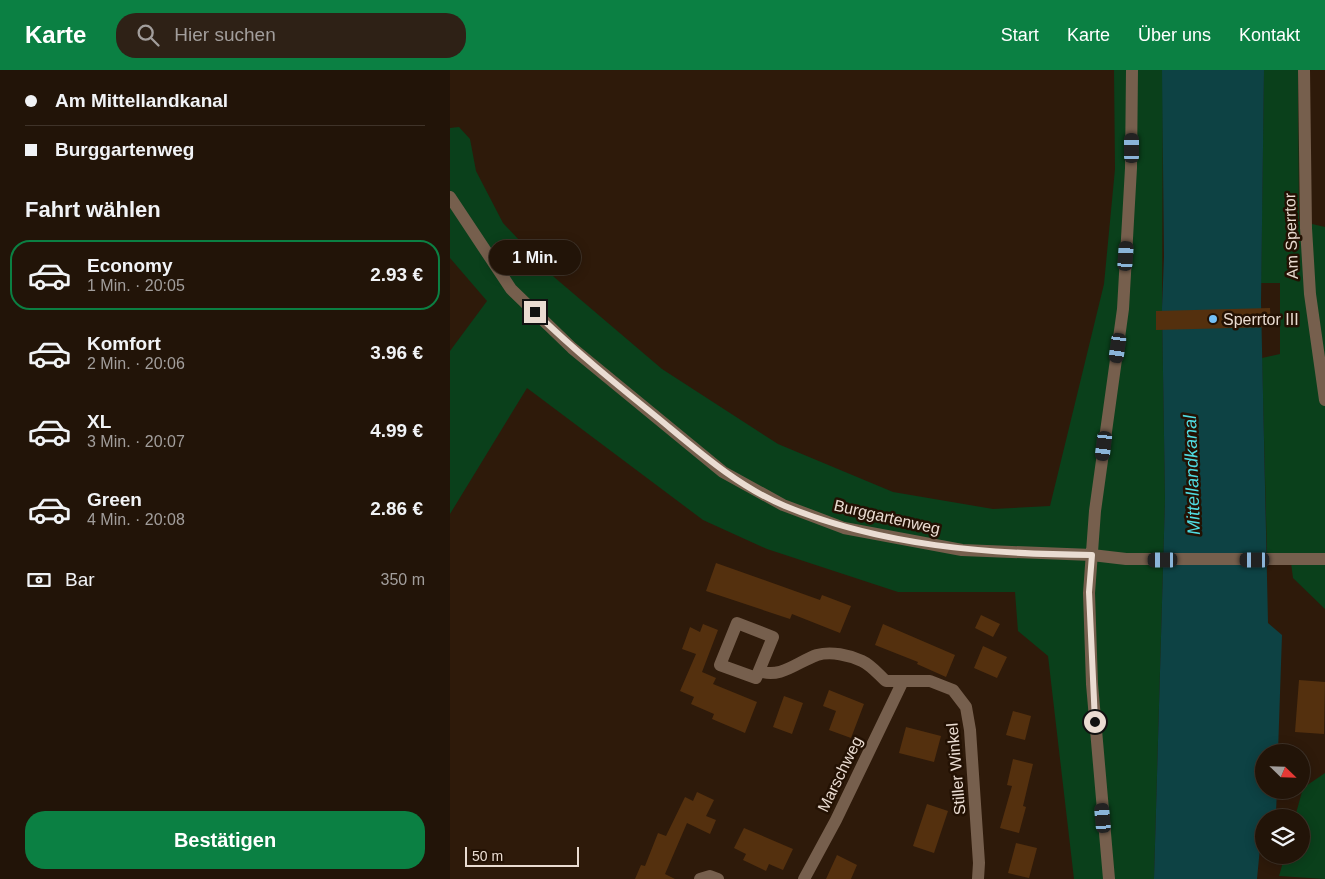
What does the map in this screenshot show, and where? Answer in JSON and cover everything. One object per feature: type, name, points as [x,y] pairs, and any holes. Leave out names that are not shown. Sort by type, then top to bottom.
[{"type":"street","points":[[1108,879],[1092,684],[1089,592],[1095,511],[1123,309],[1131,168],[1132,70]]},
{"type":"street","name":"Am Sperrtor","points":[[1304,70],[1306,228],[1310,294],[1325,400]]},
{"type":"street","name":"Burggartenweg","points":[[450,197],[511,288],[572,348],[723,472],[783,505],[844,528],[962,550],[1092,555],[1126,559],[1325,559]]},
{"type":"street","name":"Stiller Winkel","points":[[737,623],[773,637],[759,671],[756,678],[720,665],[737,623]]},
{"type":"street","name":"Stiller Winkel","points":[[759,671],[768,674],[781,672],[818,655],[840,654],[863,662],[886,681],[902,683],[930,681],[953,690],[966,707],[970,730],[979,854],[978,879]]},
{"type":"street","name":"Marschweg","points":[[804,879],[836,820],[902,683]]},
{"type":"street","points":[[700,879],[710,876],[718,879]]},
{"type":"green space","points":[[1114,70],[1163,70],[1162,308],[1165,499],[1154,879],[1074,879],[1048,656],[1018,631],[1015,592],[898,592],[767,549],[703,520],[527,388],[450,514],[450,351],[487,301],[450,258],[450,128],[459,127],[470,139],[476,171],[503,223],[554,277],[662,369],[778,444],[893,492],[993,509],[1050,506],[1104,284],[1115,169]]},
{"type":"green space","points":[[1264,70],[1298,70],[1299,221],[1325,227],[1325,609],[1293,578],[1290,555],[1267,555],[1262,358],[1280,354],[1280,283],[1261,283]]},
{"type":"green space","points":[[1325,773],[1325,879],[1279,876],[1282,864],[1310,864],[1310,809],[1297,809],[1300,799],[1310,799],[1310,783]]},
{"type":"water","name":"Mittellandkanal","points":[[1162,70],[1264,70],[1261,303],[1268,623],[1282,635],[1278,744],[1255,744],[1255,799],[1277,799],[1276,809],[1255,809],[1255,864],[1258,864],[1257,879],[1154,879],[1165,499],[1162,308],[1164,257]]},
{"type":"building","name":"Sperrtor III","points":[[1270,308],[1271,327],[1156,330],[1156,311]]},
{"type":"building","points":[[716,563],[820,600],[822,595],[851,606],[840,633],[792,614],[790,619],[706,591]]},
{"type":"building","points":[[981,615],[1000,624],[993,637],[975,628]]},
{"type":"building","points":[[703,624],[718,630],[702,672],[716,678],[713,684],[757,702],[745,733],[712,719],[714,714],[691,704],[694,697],[680,691],[696,654],[682,649],[690,627],[700,632]]},
{"type":"building","points":[[883,624],[955,655],[946,677],[917,664],[918,662],[875,645]]},
{"type":"building","points":[[983,646],[1007,657],[997,678],[974,668]]},
{"type":"building","points":[[1299,680],[1325,682],[1324,734],[1295,732]]},
{"type":"building","points":[[829,690],[864,704],[851,738],[829,730],[836,711],[823,706]]},
{"type":"building","points":[[784,696],[803,703],[792,734],[773,727]]},
{"type":"building","points":[[1013,711],[1031,716],[1025,740],[1006,735]]},
{"type":"building","points":[[906,727],[941,736],[934,762],[899,753]]},
{"type":"building","points":[[1013,759],[1033,764],[1023,806],[1026,807],[1019,833],[1000,828],[1012,786],[1007,785]]},
{"type":"building","points":[[697,792],[714,800],[706,816],[716,820],[710,834],[687,823],[665,874],[675,879],[635,879],[641,865],[645,866],[658,833],[666,836],[685,797],[693,801]]},
{"type":"building","points":[[927,804],[948,811],[934,853],[913,846]]},
{"type":"building","points":[[744,828],[793,849],[783,870],[769,864],[766,871],[743,860],[746,854],[734,848]]},
{"type":"building","points":[[1016,843],[1037,848],[1029,878],[1008,873]]},
{"type":"building","points":[[837,855],[857,865],[851,879],[826,879]]},
{"type":"place","name":"Sperrtor III","points":[[1213,319]]},
{"type":"route","points":[[535,312],[572,348],[723,472],[783,505],[844,528],[962,550],[1092,555],[1089,592],[1095,722]]}]
